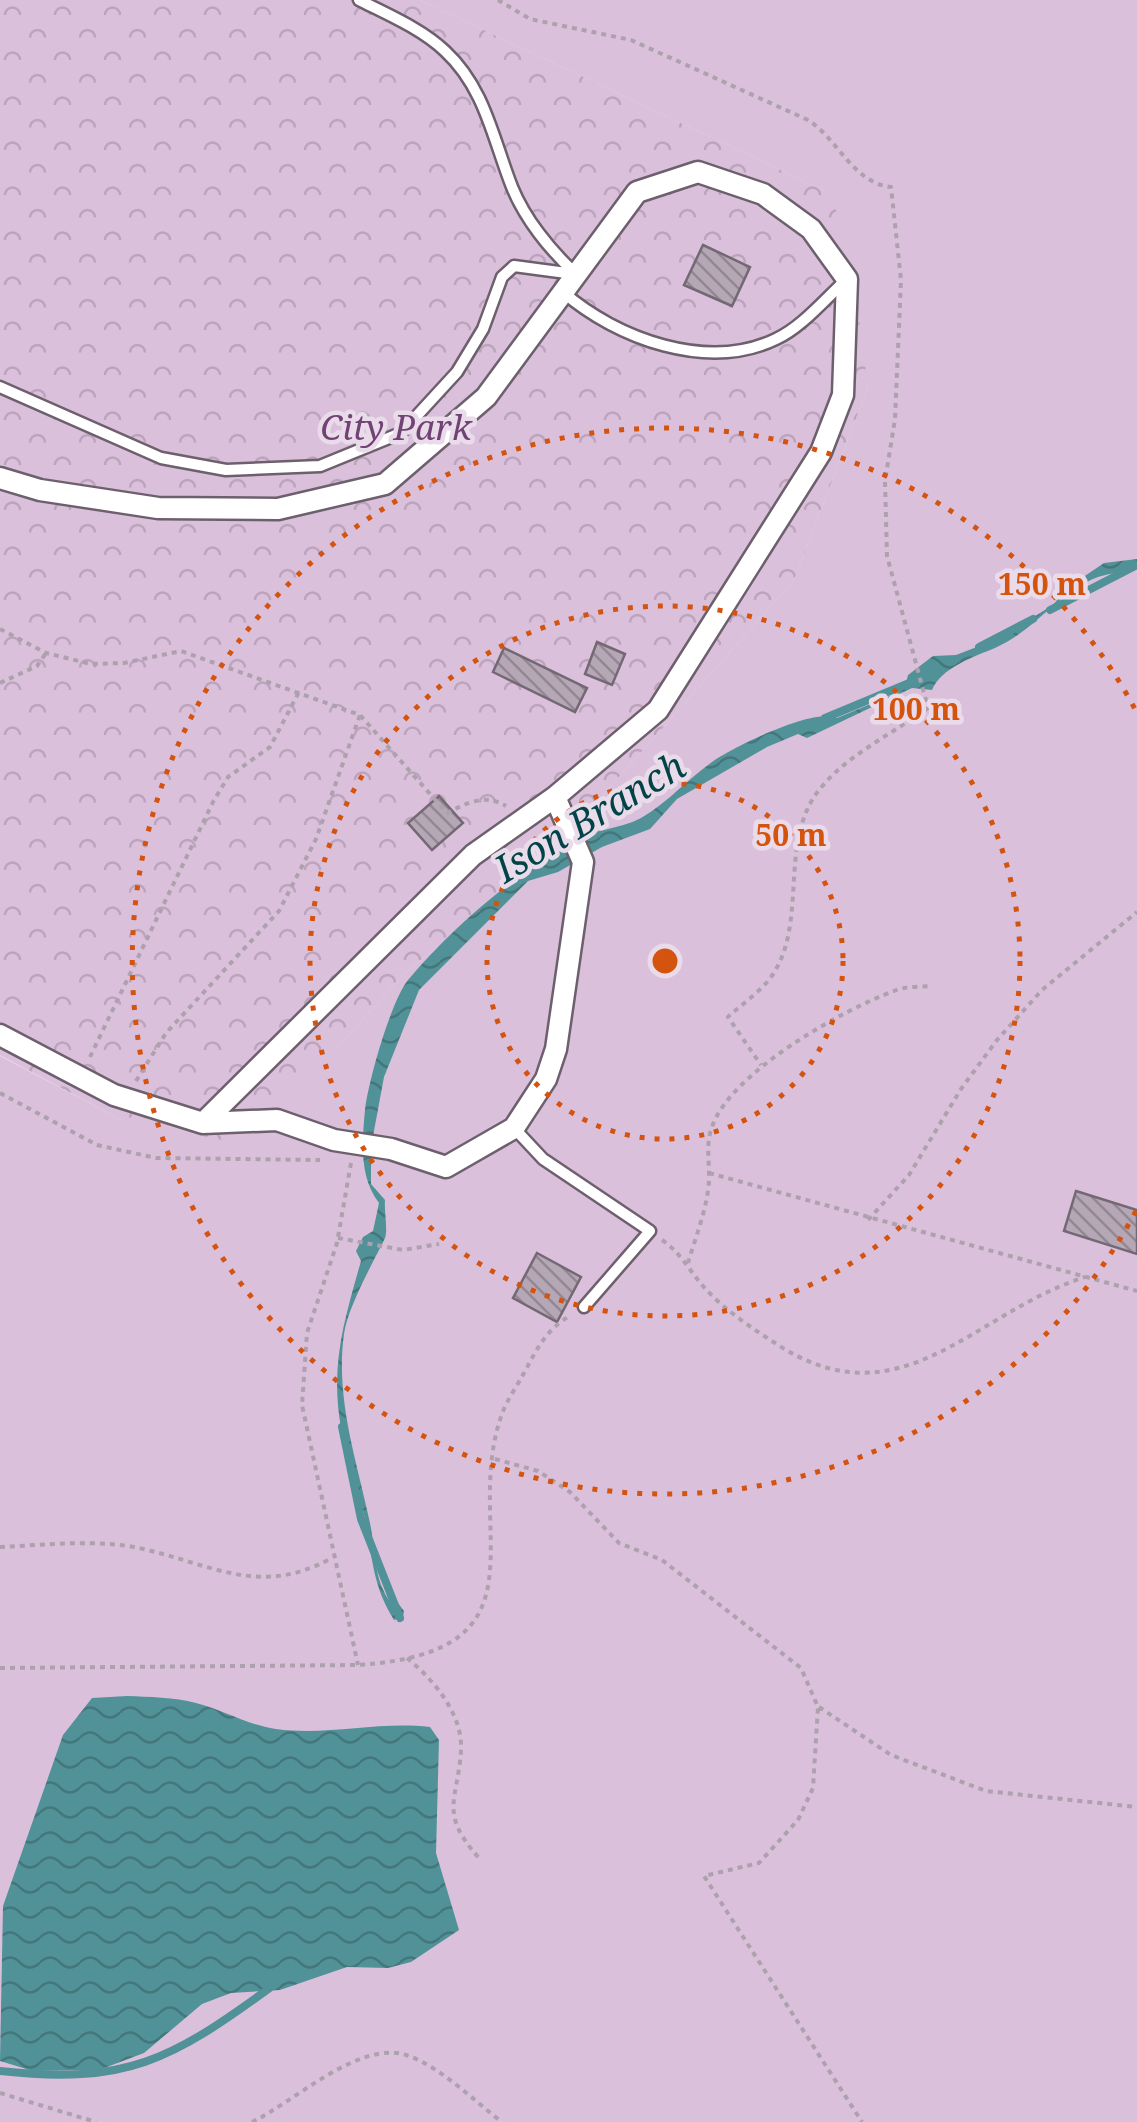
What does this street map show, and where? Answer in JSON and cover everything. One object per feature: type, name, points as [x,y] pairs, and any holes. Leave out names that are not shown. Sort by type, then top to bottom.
[{"type":"street","points":[[0,478],[40,490],[158,508],[278,509],[385,484],[486,397],[637,192],[698,172],[764,194],[811,229],[846,279],[843,394],[821,452],[658,710],[555,797],[473,856],[202,1123]]},
{"type":"street","points":[[0,1035],[126,1099],[202,1123],[277,1120],[446,1167],[514,1128],[546,1079],[556,1049],[583,862],[555,797]]},
{"type":"lane","points":[[359,0],[444,50],[473,85],[494,128],[513,190],[590,315],[689,352],[733,355],[778,338],[846,279]]},
{"type":"lane","points":[[0,387],[161,458],[226,470],[320,466],[402,433],[457,372],[484,329],[502,277],[514,266],[569,283]]},
{"type":"lane","points":[[514,1128],[543,1160],[650,1231],[584,1307]]},
{"type":"path","points":[[498,0],[530,20],[631,40],[808,120],[824,130],[869,180],[892,187],[901,280],[895,419],[885,481],[887,556],[928,708],[836,772],[813,799],[798,835],[782,957],[768,980],[728,1017],[761,1065]]},
{"type":"path","points":[[0,628],[46,653],[108,665],[181,651],[298,692],[360,716],[447,813],[474,800],[496,800],[522,822]]},
{"type":"path","points":[[0,683],[37,666],[46,653]]},
{"type":"path","points":[[79,1077],[213,802],[228,777],[270,747],[298,692]]},
{"type":"path","points":[[126,1099],[166,1034],[278,910],[316,839],[360,716]]},
{"type":"path","points":[[868,1220],[909,1175],[960,1089],[996,1040],[1042,990],[1137,912]]},
{"type":"path","points":[[688,1264],[710,1173],[706,1156],[712,1125],[726,1101],[761,1065],[896,989],[932,986]]},
{"type":"path","points":[[0,1093],[96,1145],[141,1155],[322,1160]]},
{"type":"path","points":[[336,1160],[351,1161],[338,1238],[308,1334],[302,1405],[358,1665]]},
{"type":"path","points":[[710,1173],[868,1220],[1137,1291]]},
{"type":"path","points":[[650,1231],[688,1264],[702,1285],[778,1346],[812,1363],[883,1374],[906,1369],[1045,1290],[1084,1277]]},
{"type":"path","points":[[338,1238],[403,1250],[440,1244]]},
{"type":"path","points":[[0,1668],[358,1665],[407,1658],[454,1639],[475,1619],[490,1590],[495,1459],[502,1415],[546,1330],[584,1307]]},
{"type":"path","points":[[495,1459],[538,1471],[570,1492],[619,1544],[662,1560],[752,1626],[801,1668],[818,1707],[814,1788],[798,1820],[760,1863],[704,1876],[862,2122]]},
{"type":"path","points":[[0,1546],[138,1548],[194,1566],[255,1579],[305,1573],[332,1558]]},
{"type":"path","points":[[407,1658],[430,1678],[450,1707],[461,1747],[450,1794],[452,1818],[460,1837],[479,1858]]},
{"type":"path","points":[[818,1707],[891,1755],[986,1792],[1137,1807]]},
{"type":"path","points":[[252,2122],[360,2058],[382,2052],[406,2055],[422,2064],[502,2122]]},
{"type":"path","points":[[0,2093],[95,2122]]},
{"type":"green space","name":"City Park","points":[[0,0],[420,0],[827,192],[848,235],[868,387],[794,580],[546,859],[404,974],[338,1047],[237,1143],[121,1120],[0,1055]]},
{"type":"green space","points":[[420,0],[1137,0],[1137,2122],[0,2122],[0,1056],[121,1120],[338,1047],[404,974],[546,859],[794,580],[868,387],[827,192]]},
{"type":"water","points":[[1137,559],[1137,569],[1084,583],[1009,641],[950,669],[932,690],[912,688],[807,738],[798,734],[767,747],[677,799],[650,829],[602,847],[558,872],[528,881],[419,990],[384,1077],[371,1147],[371,1184],[385,1200],[386,1235],[351,1310],[342,1358],[345,1406],[378,1575],[391,1603],[395,1599],[404,1611],[403,1617],[394,1620],[376,1579],[363,1510],[343,1438],[337,1384],[344,1324],[361,1261],[356,1251],[363,1237],[373,1231],[379,1203],[368,1182],[363,1159],[367,1097],[388,1023],[408,980],[485,903],[577,839],[641,818],[737,747],[793,723],[826,716],[837,718],[897,693],[905,687],[908,675],[933,656],[956,655],[1000,638],[1053,605],[1067,588],[1104,563]]},
{"type":"water","points":[[127,1696],[188,1701],[255,1724],[295,1731],[430,1727],[439,1740],[436,1853],[459,1930],[411,1962],[388,1968],[347,1967],[280,1990],[231,1993],[202,2004],[144,2053],[99,2070],[33,2071],[0,2061],[3,1906],[63,1735],[92,1698]]},
{"type":"building","points":[[703,245],[750,267],[732,306],[684,285]]},
{"type":"building","points":[[597,642],[625,654],[612,685],[585,674]]},
{"type":"building","points":[[504,648],[587,688],[575,712],[493,672]]},
{"type":"building","points":[[439,796],[463,823],[432,850],[408,823]]},
{"type":"building","points":[[1076,1191],[1137,1210],[1137,1254],[1064,1231]]},
{"type":"building","points":[[537,1253],[581,1277],[557,1322],[513,1298]]},
{"type":"waterway","name":"Ison Branch","points":[[1050,610],[1137,565]]},
{"type":"waterway","name":"Ison Branch","points":[[979,647],[1033,619]]},
{"type":"waterway","name":"Ison Branch","points":[[825,718],[914,681]]},
{"type":"waterway","name":"Ison Branch","points":[[342,1427],[361,1519],[400,1618]]},
{"type":"waterway","name":"Ison Branch","points":[[0,2071],[82,2074],[146,2062],[204,2033],[271,1987]]}]
